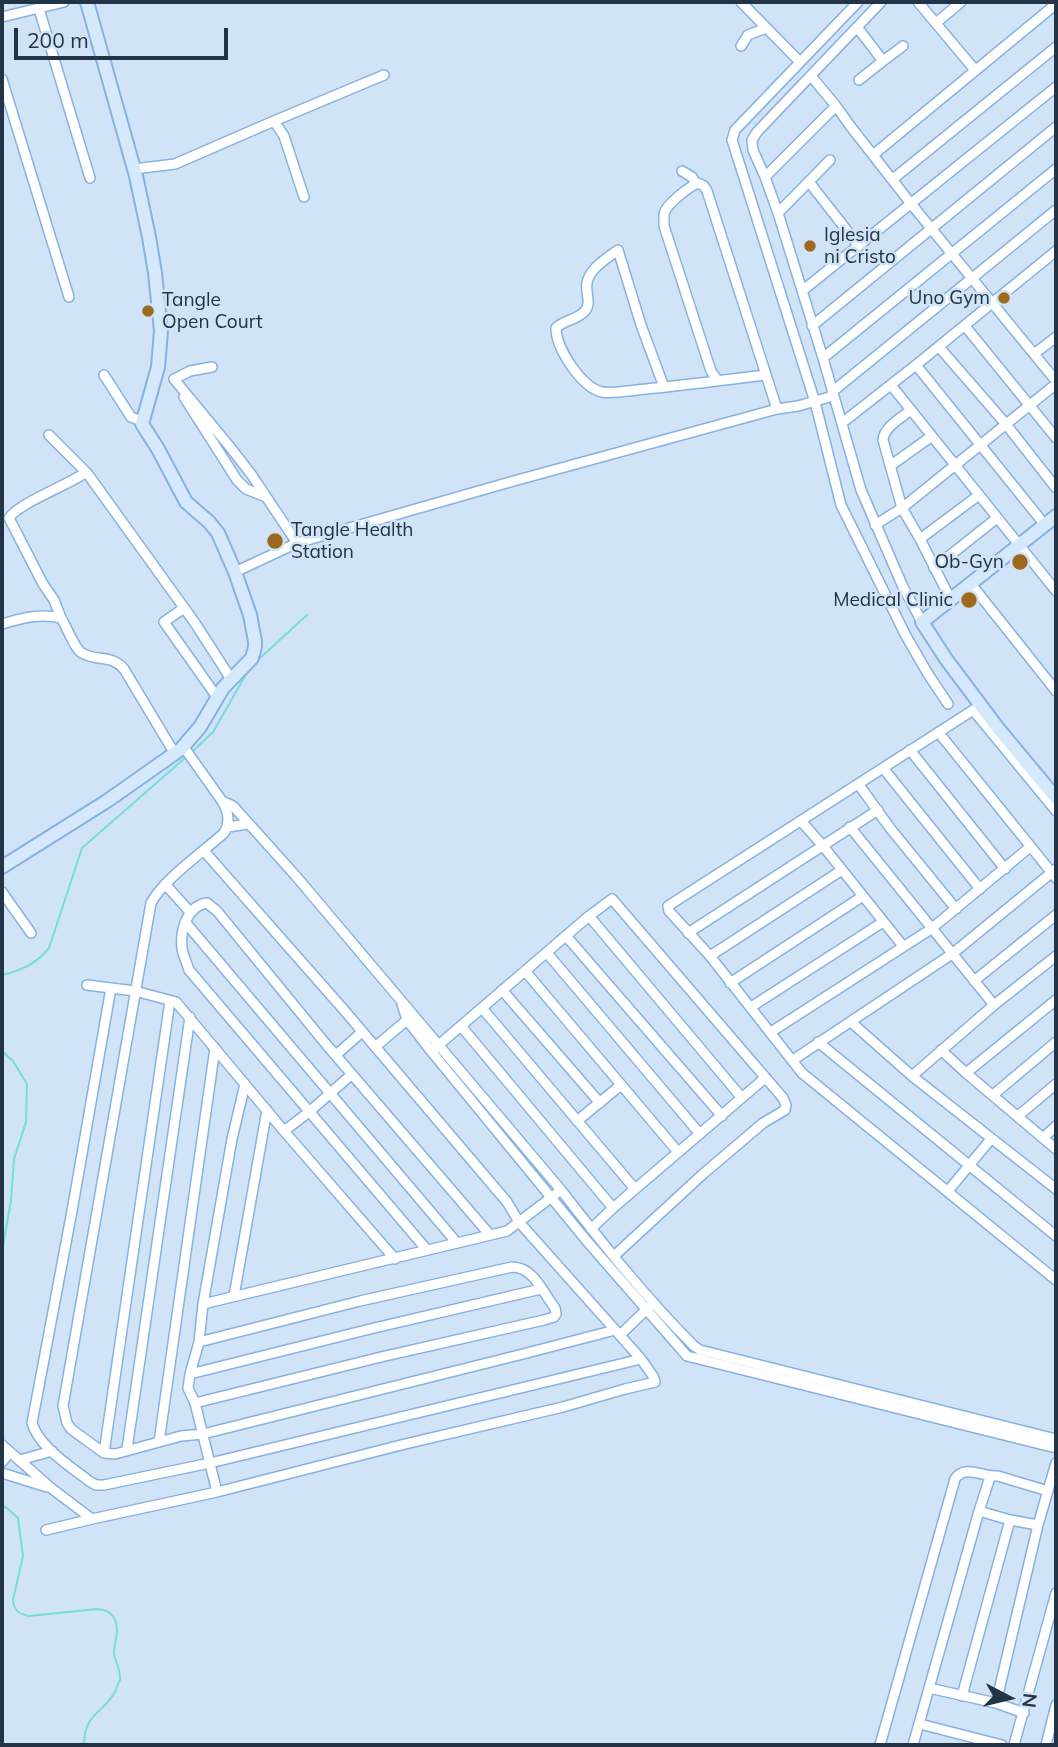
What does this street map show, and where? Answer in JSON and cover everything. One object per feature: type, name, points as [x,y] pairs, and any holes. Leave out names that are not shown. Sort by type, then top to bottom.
[{"type":"street","points":[[2,17],[64,2]]},
{"type":"street","points":[[86,2],[134,169],[155,273],[162,331],[158,367],[142,421]]},
{"type":"street","points":[[741,2],[800,62]]},
{"type":"street","points":[[858,2],[735,130],[732,140],[814,402],[843,512],[906,636],[948,704]]},
{"type":"street","points":[[881,2],[757,132],[752,139],[753,150],[778,213],[861,490],[903,587],[977,708],[1056,811]]},
{"type":"street","points":[[918,2],[975,70]]},
{"type":"street","points":[[936,23],[961,2]]},
{"type":"street","points":[[873,155],[1056,4]]},
{"type":"street","points":[[39,9],[90,178]]},
{"type":"street","points":[[857,27],[883,61]]},
{"type":"street","points":[[741,46],[748,35],[766,28]]},
{"type":"street","points":[[859,80],[903,46]]},
{"type":"street","points":[[892,179],[1056,47]]},
{"type":"street","points":[[134,169],[175,164],[384,75]]},
{"type":"street","points":[[811,76],[1056,382],[902,508],[875,525]]},
{"type":"street","points":[[2,79],[69,297]]},
{"type":"street","points":[[802,291],[1056,87]]},
{"type":"street","points":[[765,177],[836,106]]},
{"type":"street","points":[[274,121],[284,136],[304,197]]},
{"type":"street","points":[[812,326],[1056,127]]},
{"type":"street","points":[[778,213],[830,160]]},
{"type":"street","points":[[823,358],[1056,169]]},
{"type":"street","points":[[682,171],[692,177],[696,184]]},
{"type":"street","points":[[809,182],[859,246]]},
{"type":"street","points":[[718,381],[711,371],[664,226],[666,208],[696,184],[701,184],[707,191],[777,409]]},
{"type":"street","points":[[235,572],[298,543],[777,409],[814,402],[833,393],[1056,210]]},
{"type":"street","points":[[664,387],[618,250],[590,275],[587,284],[587,308],[556,328],[556,335],[569,363],[584,382],[603,392],[664,387],[765,375]]},
{"type":"street","points":[[842,423],[1056,251]]},
{"type":"street","points":[[965,326],[1056,438]]},
{"type":"street","points":[[1034,355],[1056,337]]},
{"type":"street","points":[[939,347],[1005,423],[1056,488]]},
{"type":"street","points":[[916,365],[1051,525]]},
{"type":"street","points":[[158,367],[174,379],[230,447],[298,543]]},
{"type":"street","points":[[174,379],[190,371],[212,367]]},
{"type":"street","points":[[3,863],[184,752],[217,697],[252,658],[255,647],[250,615],[218,533],[186,502],[142,421],[131,417],[104,375]]},
{"type":"street","points":[[174,379],[188,406],[237,480],[246,489],[267,498]]},
{"type":"street","points":[[891,385],[1056,591]]},
{"type":"street","points":[[911,410],[882,437],[902,508],[951,600]]},
{"type":"street","points":[[48,435],[87,474],[232,679]]},
{"type":"street","points":[[890,466],[932,436]]},
{"type":"street","points":[[87,474],[22,507],[9,518],[78,649],[83,654],[112,659],[124,669],[222,801],[228,827]]},
{"type":"street","points":[[920,539],[979,495]]},
{"type":"street","points":[[924,625],[1051,525],[1056,516]]},
{"type":"street","points":[[934,568],[997,518]]},
{"type":"street","points":[[924,625],[951,600],[974,587]]},
{"type":"street","points":[[974,587],[1056,691]]},
{"type":"street","points":[[184,608],[164,622],[217,697]]},
{"type":"street","points":[[2,624],[27,616],[61,618]]},
{"type":"street","points":[[977,708],[668,906],[669,911],[710,956],[802,1073],[1056,1280]]},
{"type":"street","points":[[994,729],[1056,798]]},
{"type":"street","points":[[793,1060],[952,954],[1055,873],[1030,847],[939,733]]},
{"type":"street","points":[[910,750],[1005,869]]},
{"type":"street","points":[[883,768],[980,888]]},
{"type":"street","points":[[859,785],[956,909]]},
{"type":"street","points":[[222,801],[233,806],[295,875],[401,1001],[551,1199],[687,1356],[791,1376],[1056,1439]]},
{"type":"street","points":[[688,933],[878,810]]},
{"type":"street","points":[[801,821],[903,946]]},
{"type":"street","points":[[248,824],[228,827],[165,884],[150,903],[64,1406],[71,1429],[104,1453],[115,1454],[617,1332],[654,1303]]},
{"type":"street","points":[[850,827],[995,1005]]},
{"type":"street","points":[[771,1032],[931,929],[1030,847]]},
{"type":"street","points":[[46,1530],[217,1492],[655,1382],[641,1359],[519,1222],[507,1202],[204,851]]},
{"type":"street","points":[[710,956],[842,870]]},
{"type":"street","points":[[165,884],[190,912]]},
{"type":"street","points":[[2,892],[31,933]]},
{"type":"street","points":[[730,983],[863,896]]},
{"type":"street","points":[[435,1048],[612,899],[783,1098],[786,1105],[785,1110],[763,1123],[713,1165],[614,1256]]},
{"type":"street","points":[[427,1250],[189,970],[182,946],[185,922],[190,912],[202,903],[213,907],[490,1235]]},
{"type":"street","points":[[589,916],[742,1098]]},
{"type":"street","points":[[974,981],[1053,918],[1056,930]]},
{"type":"street","points":[[185,922],[457,1243]]},
{"type":"street","points":[[751,1007],[883,922]]},
{"type":"street","points":[[566,936],[722,1116]]},
{"type":"street","points":[[547,953],[700,1134]]},
{"type":"street","points":[[912,1076],[1056,956]]},
{"type":"street","points":[[525,971],[678,1152]]},
{"type":"street","points":[[87,985],[135,990],[176,1002],[395,1259]]},
{"type":"street","points":[[111,988],[32,1423],[35,1433],[43,1443],[96,1485],[210,1463],[641,1359]]},
{"type":"street","points":[[502,990],[600,1103]]},
{"type":"street","points":[[966,1073],[1056,1000]]},
{"type":"street","points":[[104,1453],[170,1001]]},
{"type":"street","points":[[401,1001],[407,1020],[561,1190],[654,1303],[687,1340],[700,1350],[1056,1448]]},
{"type":"street","points":[[482,1008],[635,1189]]},
{"type":"street","points":[[127,1449],[190,1017]]},
{"type":"street","points":[[375,1047],[407,1020]]},
{"type":"street","points":[[851,1022],[912,1076],[1056,1189]]},
{"type":"street","points":[[461,1026],[613,1208]]},
{"type":"street","points":[[336,1055],[362,1032]]},
{"type":"street","points":[[818,1042],[1056,1236]]},
{"type":"street","points":[[993,1095],[1056,1042]]},
{"type":"street","points":[[159,1442],[215,1048]]},
{"type":"street","points":[[941,1050],[1056,1149]]},
{"type":"street","points":[[284,1130],[309,1112],[352,1073]]},
{"type":"street","points":[[591,1229],[765,1078]]},
{"type":"street","points":[[217,1492],[195,1403],[188,1388],[199,1342],[203,1304],[244,1084]]},
{"type":"street","points":[[1018,1116],[1056,1084]]},
{"type":"street","points":[[577,1121],[621,1085]]},
{"type":"street","points":[[233,1296],[267,1110]]},
{"type":"street","points":[[1042,1138],[1056,1126]]},
{"type":"street","points":[[948,1191],[991,1139]]},
{"type":"street","points":[[203,1304],[508,1231],[561,1190]]},
{"type":"street","points":[[195,1403],[554,1317],[556,1314],[555,1308],[533,1276],[520,1267],[512,1267],[360,1301],[199,1342]]},
{"type":"street","points":[[190,1374],[541,1289]]},
{"type":"street","points":[[2,1445],[92,1519]]},
{"type":"street","points":[[20,1460],[52,1451]]},
{"type":"street","points":[[2,1462],[10,1452]]},
{"type":"street","points":[[996,1703],[1038,1525],[1056,1463]]},
{"type":"street","points":[[880,1745],[957,1474],[963,1471],[990,1477],[998,1476],[1048,1491]]},
{"type":"street","points":[[2,1473],[51,1488]]},
{"type":"street","points":[[913,1745],[990,1477]]},
{"type":"street","points":[[979,1511],[1038,1525]]},
{"type":"street","points":[[962,1696],[1010,1520]]},
{"type":"street","points":[[1014,1745],[1056,1593]]},
{"type":"street","points":[[929,1688],[996,1703],[1024,1713]]},
{"type":"street","points":[[1046,1745],[1056,1705]]},
{"type":"street","points":[[920,1724],[1002,1745]]},
{"type":"waterway","points":[[259,659],[307,615]]},
{"type":"waterway","points":[[192,752],[213,732],[248,671]]},
{"type":"waterway","points":[[2,975],[28,966],[49,948],[82,848],[185,758]]},
{"type":"waterway","points":[[2,1051],[13,1061],[27,1084],[26,1122],[14,1159],[11,1200],[2,1252]]},
{"type":"waterway","points":[[2,1506],[18,1518],[23,1556],[13,1600],[18,1611],[29,1616],[97,1609],[114,1617],[117,1632],[114,1653],[120,1680],[111,1698],[87,1726],[84,1745]]},
{"type":"place","name":"Iglesia ni Cristo","points":[[810,246]]},
{"type":"place","name":"Uno Gym","points":[[1004,298]]},
{"type":"place","name":"Tangle Open Court","points":[[148,311]]},
{"type":"place","name":"Tangle Health Station","points":[[275,541]]},
{"type":"place","name":"Ob-Gyn","points":[[1020,562]]},
{"type":"place","name":"Medical Clinic","points":[[969,600]]}]
